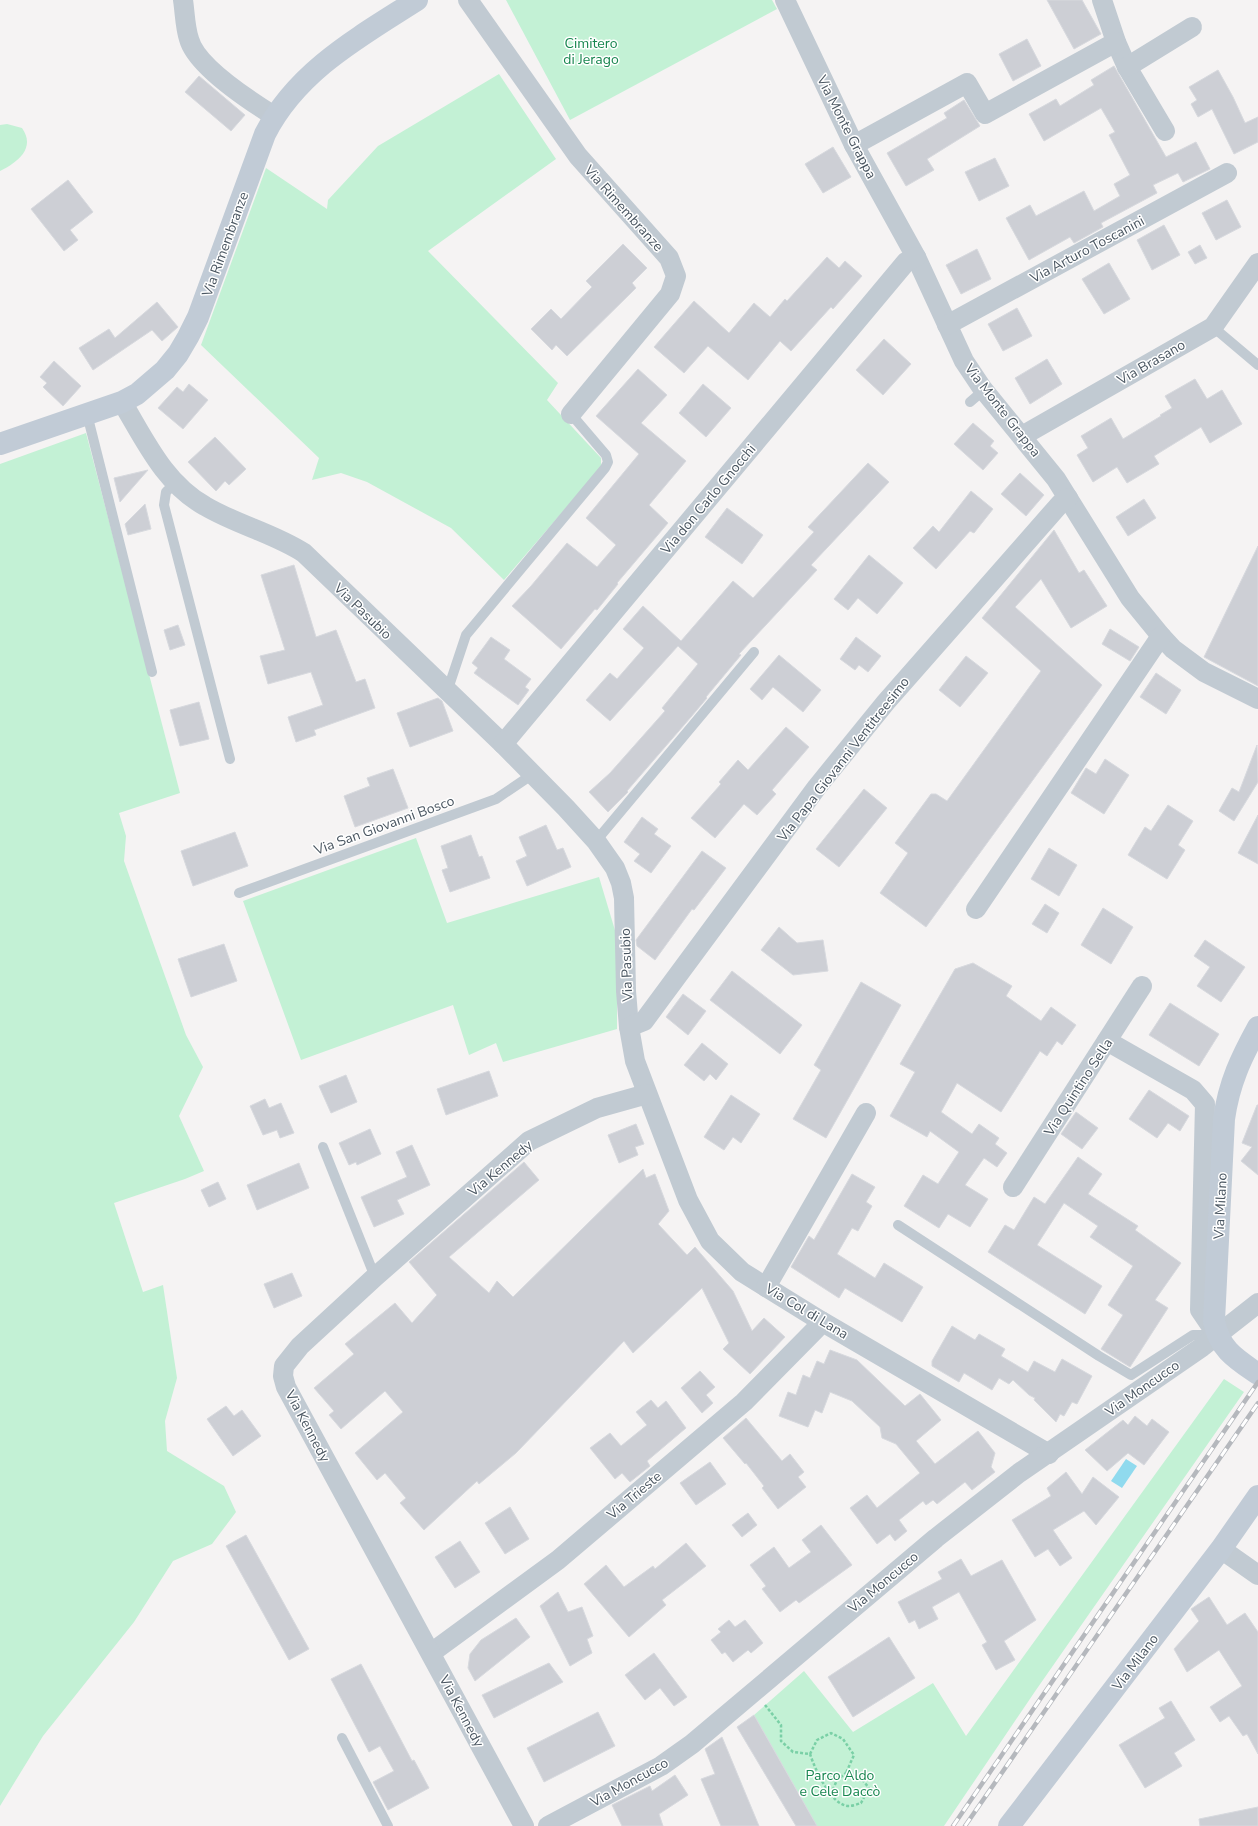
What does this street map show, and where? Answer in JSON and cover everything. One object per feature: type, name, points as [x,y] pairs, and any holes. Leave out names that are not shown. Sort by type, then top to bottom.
[{"type":"street","points":[[183,0],[189,40],[197,55],[209,69],[274,116]]},
{"type":"street","name":"Via Rimembranze","points":[[0,444],[122,402],[137,394],[165,370],[178,354],[198,317],[265,134],[274,116],[288,97],[322,64],[358,38],[417,0]]},
{"type":"street","name":"Via Rimembranze","points":[[468,0],[578,156],[669,258],[676,276],[670,294],[571,414]]},
{"type":"street","name":"Via Monte Grappa","points":[[785,0],[854,145],[916,257],[964,361],[977,396],[1022,436],[1042,460],[1068,498],[1130,598],[1173,649],[1204,672],[1258,700]]},
{"type":"street","points":[[1102,0],[1116,42],[1127,67],[1165,131]]},
{"type":"street","points":[[1127,67],[1192,27]]},
{"type":"street","points":[[854,145],[967,83],[985,114],[1116,42]]},
{"type":"street","name":"Via Arturo Toscanini","points":[[947,325],[1227,173]]},
{"type":"street","name":"Via don Carlo Gnocchi","points":[[503,744],[906,262],[916,257]]},
{"type":"street","name":"Via Brasano","points":[[1022,436],[1213,327],[1258,263]]},
{"type":"street","name":"Via Pasubio","points":[[122,402],[154,457],[175,483],[204,506],[236,522],[287,542],[304,553],[447,692],[503,744],[596,842],[615,868],[621,883],[624,898],[626,991],[629,1027],[635,1061],[647,1094]]},
{"type":"street","name":"Via Papa Giovanni Ventitreesimo","points":[[629,1027],[644,1021],[817,787],[886,702],[1054,510],[1068,498]]},
{"type":"street","points":[[976,909],[1161,636]]},
{"type":"street","name":"Via Quintino Sella","points":[[1013,1187],[1142,986]]},
{"type":"street","name":"Via Milano","points":[[1258,1027],[1233,1077],[1225,1112],[1214,1309],[1214,1321],[1217,1335],[1225,1348],[1238,1360],[1258,1374]]},
{"type":"street","points":[[1107,1041],[1193,1090],[1205,1104],[1200,1310],[1217,1335]]},
{"type":"street","name":"Via Kennedy","points":[[524,1826],[286,1387],[283,1376],[284,1366],[295,1351],[375,1277],[529,1141],[597,1108],[647,1094]]},
{"type":"street","name":"Via Col di Lana","points":[[647,1094],[688,1200],[710,1242],[742,1272],[821,1321],[1049,1454]]},
{"type":"street","points":[[766,1287],[866,1113]]},
{"type":"street","name":"Via Moncucco","points":[[548,1826],[662,1766],[692,1744],[936,1538],[1019,1473],[1049,1454],[1202,1347],[1258,1302]]},
{"type":"street","name":"Via Trieste","points":[[431,1653],[558,1560],[744,1402],[816,1329],[821,1321]]},
{"type":"street","name":"Via Milano","points":[[1009,1826],[1221,1549],[1258,1496]]},
{"type":"street","points":[[1221,1549],[1258,1575]]},
{"type":"lane","points":[[1213,327],[1258,364]]},
{"type":"lane","points":[[86,414],[152,672]]},
{"type":"lane","points":[[447,692],[466,636],[605,468],[608,462],[606,455],[571,414]]},
{"type":"lane","points":[[175,483],[166,492],[164,505],[230,759]]},
{"type":"lane","points":[[596,842],[754,652]]},
{"type":"lane","name":"Via San Giovanni Bosco","points":[[239,893],[496,799],[533,774]]},
{"type":"lane","points":[[323,1147],[375,1277]]},
{"type":"lane","points":[[898,1225],[1099,1356],[1131,1375],[1193,1334],[1217,1335]]},
{"type":"lane","points":[[342,1738],[388,1826]]},
{"type":"path","points":[[754,1691],[781,1725],[781,1741],[793,1752],[810,1754]]},
{"type":"path","points":[[831,1794],[837,1780],[846,1773],[854,1755],[843,1739],[831,1733],[817,1740],[810,1754],[817,1774],[835,1800],[848,1807],[861,1803],[869,1788],[860,1777],[846,1773]]},
{"type":"green space","name":"Cimitero di Jerago","points":[[506,0],[772,0],[777,9],[570,120]]},
{"type":"green space","points":[[499,74],[556,159],[428,251],[558,383],[547,400],[601,458],[601,467],[504,580],[451,528],[367,482],[341,473],[312,480],[319,458],[201,345],[266,168],[327,209],[328,200],[378,146]]},
{"type":"green space","points":[[7,124],[22,128],[26,135],[27,142],[26,148],[19,159],[0,171],[0,125]]},
{"type":"green space","points":[[86,433],[180,793],[119,813],[126,836],[124,861],[186,1035],[203,1067],[179,1116],[204,1171],[114,1203],[143,1292],[163,1285],[177,1378],[165,1421],[167,1451],[224,1486],[236,1512],[212,1544],[173,1561],[134,1622],[43,1736],[0,1806],[0,464]]},
{"type":"green space","points":[[416,838],[447,923],[599,877],[617,937],[617,1029],[503,1062],[496,1043],[469,1055],[453,1005],[301,1060],[243,901]]},
{"type":"green space","name":"Parco Aldo e Cele Daccò","points":[[1224,1379],[1244,1392],[1036,1690],[944,1826],[817,1826],[754,1715],[804,1671],[853,1732],[933,1683],[966,1736]]},
{"type":"water","points":[[1126,1459],[1137,1466],[1122,1488],[1111,1481]]},
{"type":"building","points":[[1047,0],[1082,0],[1101,34],[1074,49]]},
{"type":"building","points":[[1027,39],[1041,66],[1013,81],[999,54]]},
{"type":"building","points":[[1114,66],[1166,157],[1196,142],[1210,169],[1183,182],[1178,173],[1153,185],[1157,193],[1101,223],[1103,227],[1074,243],[1070,237],[1029,260],[1006,218],[1030,205],[1036,216],[1084,191],[1094,211],[1120,196],[1114,184],[1130,175],[1109,135],[1115,132],[1101,108],[1044,141],[1029,114],[1056,99],[1060,106],[1094,85],[1091,80]]},
{"type":"building","points":[[1218,70],[1245,123],[1258,117],[1258,142],[1234,154],[1212,109],[1198,117],[1191,104],[1197,100],[1189,87]]},
{"type":"building","points":[[199,76],[245,115],[231,131],[185,92]]},
{"type":"building","points":[[964,100],[980,126],[927,159],[934,170],[906,186],[887,153],[947,118],[944,113]]},
{"type":"building","points":[[833,147],[851,177],[823,193],[805,164]]},
{"type":"building","points":[[995,158],[1009,186],[979,201],[965,172]]},
{"type":"building","points":[[68,180],[93,212],[70,230],[78,240],[64,251],[31,209]]},
{"type":"building","points":[[1227,200],[1241,227],[1216,240],[1202,213]]},
{"type":"building","points":[[1164,225],[1180,255],[1152,270],[1137,240]]},
{"type":"building","points":[[623,244],[647,268],[632,283],[636,288],[567,356],[556,345],[552,350],[531,329],[551,309],[561,319],[592,287],[586,281]]},
{"type":"building","points":[[1200,245],[1207,258],[1195,264],[1188,252]]},
{"type":"building","points":[[977,249],[991,279],[961,294],[946,265]]},
{"type":"building","points":[[827,257],[839,268],[845,261],[862,276],[833,309],[831,307],[791,351],[780,341],[748,380],[708,346],[684,373],[654,347],[694,301],[729,333],[754,303],[770,317],[785,299],[787,301]]},
{"type":"building","points":[[1109,263],[1130,299],[1104,314],[1082,279]]},
{"type":"building","points":[[157,302],[178,327],[162,341],[152,330],[93,370],[79,348],[109,329],[115,338]]},
{"type":"building","points":[[1017,308],[1032,336],[1003,351],[988,324]]},
{"type":"building","points":[[884,339],[911,364],[883,395],[856,370]]},
{"type":"building","points":[[1047,359],[1062,384],[1030,404],[1015,378]]},
{"type":"building","points":[[54,361],[81,386],[63,406],[43,387],[47,383],[40,377]]},
{"type":"building","points":[[638,369],[667,395],[641,423],[686,461],[649,505],[668,523],[617,583],[618,584],[597,610],[595,609],[561,649],[512,606],[567,543],[597,567],[616,545],[586,518],[639,454],[596,416]]},
{"type":"building","points":[[1195,379],[1207,399],[1222,390],[1242,424],[1210,443],[1201,427],[1154,456],[1159,464],[1127,483],[1117,467],[1093,482],[1077,455],[1088,448],[1081,436],[1111,418],[1123,439],[1172,408],[1165,396]]},
{"type":"building","points":[[189,384],[208,400],[183,429],[158,408],[177,387],[183,392]]},
{"type":"building","points":[[703,384],[731,408],[706,437],[679,413]]},
{"type":"building","points":[[973,423],[994,441],[990,446],[998,453],[983,470],[954,444]]},
{"type":"building","points":[[215,437],[246,469],[229,485],[225,481],[216,491],[188,462]]},
{"type":"building","points":[[868,463],[889,482],[811,565],[817,570],[739,654],[741,655],[706,697],[707,698],[627,791],[628,792],[608,812],[589,792],[610,773],[665,711],[662,708],[698,664],[678,646],[610,721],[586,700],[610,673],[617,679],[644,648],[623,629],[643,606],[681,641],[733,581],[753,598],[814,532],[808,527]]},
{"type":"building","points":[[148,470],[120,502],[114,478]]},
{"type":"building","points":[[1020,473],[1044,495],[1026,516],[1001,494]]},
{"type":"building","points":[[971,491],[993,509],[974,533],[970,531],[936,569],[913,548],[933,526],[939,532]]},
{"type":"building","points":[[1144,499],[1156,518],[1128,536],[1116,517]]},
{"type":"building","points":[[145,504],[151,529],[128,535],[125,524]]},
{"type":"building","points":[[727,508],[763,535],[742,564],[705,537]]},
{"type":"building","points":[[1054,530],[1079,573],[1084,570],[1107,606],[1071,628],[1041,579],[1015,607],[1102,685],[926,927],[880,893],[908,853],[895,843],[931,794],[936,794],[947,801],[1041,671],[982,618]]},
{"type":"building","points":[[1258,546],[1258,686],[1204,657]]},
{"type":"building","points":[[869,555],[903,583],[877,614],[858,598],[848,610],[834,599]]},
{"type":"building","points":[[294,565],[316,637],[336,630],[356,682],[365,679],[375,708],[314,730],[316,735],[296,742],[288,717],[323,705],[311,672],[268,684],[260,656],[285,650],[261,575]]},
{"type":"building","points":[[178,625],[185,645],[170,650],[164,630]]},
{"type":"building","points":[[1110,629],[1139,647],[1130,661],[1102,644]]},
{"type":"building","points":[[491,637],[510,650],[504,659],[531,679],[525,687],[529,690],[518,705],[474,673],[478,668],[472,663]]},
{"type":"building","points":[[856,637],[881,656],[868,672],[859,665],[855,670],[840,659]]},
{"type":"building","points":[[779,655],[821,690],[803,712],[773,687],[762,700],[750,689]]},
{"type":"building","points":[[966,656],[988,673],[960,707],[939,690]]},
{"type":"building","points":[[1156,673],[1181,690],[1166,714],[1140,697]]},
{"type":"building","points":[[438,698],[442,701],[453,731],[410,747],[397,713]]},
{"type":"building","points":[[199,702],[209,739],[180,746],[170,710]]},
{"type":"building","points":[[786,727],[809,747],[772,790],[776,794],[757,815],[744,804],[715,838],[691,818],[721,784],[719,782],[738,760],[748,770]]},
{"type":"building","points":[[1257,745],[1258,782],[1234,821],[1219,811],[1232,788],[1239,792]]},
{"type":"building","points":[[1105,759],[1129,775],[1104,814],[1071,793],[1086,768],[1096,774]]},
{"type":"building","points":[[393,769],[408,808],[355,827],[344,796],[370,786],[367,778]]},
{"type":"building","points":[[864,789],[887,808],[839,867],[816,849]]},
{"type":"building","points":[[1168,805],[1193,821],[1178,845],[1185,850],[1167,879],[1128,855],[1145,827],[1151,831]]},
{"type":"building","points":[[1258,815],[1258,864],[1238,853]]},
{"type":"building","points":[[642,817],[658,829],[654,834],[671,846],[651,873],[634,861],[640,854],[624,842]]},
{"type":"building","points":[[546,825],[557,850],[563,848],[571,867],[527,886],[516,861],[527,856],[519,837]]},
{"type":"building","points":[[235,832],[248,866],[193,886],[181,851]]},
{"type":"building","points":[[471,835],[479,857],[482,856],[490,878],[450,892],[442,870],[448,868],[441,846]]},
{"type":"building","points":[[1049,848],[1077,865],[1059,896],[1031,879]]},
{"type":"building","points":[[702,851],[726,868],[694,910],[692,909],[655,960],[637,946],[636,940]]},
{"type":"building","points":[[1045,904],[1059,913],[1047,933],[1032,924]]},
{"type":"building","points":[[1103,908],[1133,927],[1111,964],[1081,945]]},
{"type":"building","points":[[779,927],[797,943],[823,940],[828,971],[793,975],[761,950]]},
{"type":"building","points":[[1205,940],[1245,967],[1221,1002],[1197,986],[1210,967],[1194,956]]},
{"type":"building","points":[[224,944],[237,981],[191,997],[178,959]]},
{"type":"building","points":[[973,963],[1012,986],[1006,996],[1041,1021],[1051,1007],[1076,1025],[1062,1045],[1057,1041],[1047,1056],[1040,1051],[1001,1112],[957,1083],[941,1112],[972,1134],[979,1124],[999,1138],[995,1144],[1007,1153],[997,1167],[984,1158],[965,1185],[988,1199],[970,1227],[948,1214],[939,1228],[904,1206],[923,1175],[938,1184],[959,1152],[930,1131],[927,1137],[890,1116],[915,1072],[900,1064],[955,969]]},
{"type":"building","points":[[732,971],[802,1025],[780,1054],[710,1000]]},
{"type":"building","points":[[861,982],[901,1005],[826,1138],[793,1119],[821,1070],[814,1065]]},
{"type":"building","points":[[683,994],[706,1011],[688,1035],[666,1017]]},
{"type":"building","points":[[1170,1003],[1219,1034],[1199,1066],[1149,1035]]},
{"type":"building","points":[[702,1043],[728,1064],[716,1080],[710,1074],[704,1081],[684,1065]]},
{"type":"building","points":[[489,1071],[498,1096],[446,1115],[437,1089]]},
{"type":"building","points":[[346,1075],[357,1102],[331,1113],[319,1086]]},
{"type":"building","points":[[1149,1090],[1189,1116],[1180,1131],[1168,1123],[1157,1138],[1129,1119]]},
{"type":"building","points":[[731,1095],[760,1114],[741,1143],[733,1137],[724,1150],[704,1137]]},
{"type":"building","points":[[265,1099],[269,1108],[281,1103],[294,1133],[280,1138],[277,1130],[263,1135],[250,1106]]},
{"type":"building","points":[[1257,1105],[1258,1175],[1241,1161],[1252,1147],[1242,1143]]},
{"type":"building","points":[[1076,1112],[1098,1128],[1082,1149],[1061,1134]]},
{"type":"building","points":[[636,1124],[644,1144],[635,1147],[638,1155],[619,1163],[608,1135]]},
{"type":"building","points":[[370,1129],[381,1154],[357,1165],[356,1162],[349,1165],[339,1143]]},
{"type":"building","points":[[412,1145],[430,1185],[397,1200],[404,1214],[374,1227],[361,1197],[407,1177],[396,1152]]},
{"type":"building","points":[[1078,1157],[1102,1174],[1088,1194],[1138,1226],[1135,1230],[1181,1263],[1155,1300],[1168,1308],[1130,1367],[1101,1349],[1123,1315],[1108,1305],[1133,1266],[1090,1237],[1098,1226],[1064,1203],[1037,1245],[1102,1286],[1085,1314],[988,1252],[1005,1225],[1014,1230],[1034,1197],[1045,1204]]},
{"type":"building","points":[[524,1162],[539,1180],[449,1257],[489,1293],[497,1281],[513,1297],[643,1169],[646,1178],[655,1174],[669,1211],[658,1224],[687,1255],[695,1247],[733,1291],[752,1331],[764,1318],[785,1337],[750,1374],[723,1349],[729,1343],[702,1288],[633,1353],[624,1341],[516,1453],[479,1484],[477,1481],[424,1530],[400,1503],[406,1498],[385,1473],[377,1480],[355,1453],[403,1412],[385,1391],[341,1429],[329,1415],[334,1411],[314,1388],[354,1354],[345,1344],[395,1303],[412,1323],[437,1295],[409,1262]]},
{"type":"building","points":[[299,1163],[309,1188],[257,1210],[247,1185]]},
{"type":"building","points":[[852,1174],[875,1187],[866,1202],[872,1206],[858,1231],[852,1228],[837,1254],[875,1278],[884,1263],[923,1287],[902,1322],[845,1288],[839,1298],[791,1267],[809,1236],[814,1240]]},
{"type":"building","points":[[218,1182],[226,1199],[209,1207],[201,1190]]},
{"type":"building","points":[[292,1273],[302,1296],[274,1308],[264,1284]]},
{"type":"building","points":[[952,1326],[975,1340],[979,1334],[1005,1349],[1001,1356],[1028,1372],[1034,1361],[1055,1372],[1062,1359],[1092,1376],[1077,1404],[1072,1402],[1064,1416],[1060,1414],[1056,1422],[1034,1400],[1035,1398],[1029,1395],[1013,1380],[1009,1384],[999,1378],[992,1390],[964,1373],[959,1382],[932,1366],[932,1361]]},
{"type":"building","points":[[830,1350],[857,1360],[905,1406],[920,1394],[941,1420],[916,1441],[935,1464],[978,1431],[995,1453],[991,1467],[995,1472],[972,1490],[965,1482],[937,1504],[933,1500],[926,1505],[923,1501],[899,1520],[907,1531],[895,1541],[890,1534],[877,1544],[850,1508],[867,1495],[877,1508],[920,1473],[896,1444],[882,1438],[880,1427],[852,1401],[830,1392],[822,1413],[815,1410],[808,1427],[779,1416],[788,1392],[796,1395],[803,1375],[810,1378],[817,1361],[824,1364]]},
{"type":"building","points":[[700,1371],[715,1387],[706,1395],[713,1403],[702,1413],[681,1388]]},
{"type":"building","points":[[651,1400],[658,1408],[666,1401],[686,1428],[647,1461],[650,1466],[630,1482],[622,1473],[615,1479],[590,1448],[610,1433],[621,1446],[647,1425],[636,1412]]},
{"type":"building","points":[[226,1406],[234,1416],[242,1410],[261,1436],[233,1456],[207,1419]]},
{"type":"building","points":[[1135,1416],[1147,1426],[1152,1419],[1169,1432],[1144,1465],[1128,1453],[1107,1471],[1085,1450],[1123,1420],[1128,1425]]},
{"type":"building","points":[[746,1418],[782,1461],[790,1454],[804,1472],[798,1477],[806,1487],[778,1509],[762,1488],[764,1486],[746,1463],[745,1464],[723,1438]]},
{"type":"building","points":[[710,1462],[726,1484],[696,1505],[680,1483]]},
{"type":"building","points":[[1066,1472],[1082,1494],[1093,1477],[1119,1497],[1096,1525],[1084,1511],[1053,1530],[1072,1558],[1060,1566],[1048,1549],[1035,1557],[1012,1520],[1051,1496],[1047,1488]]},
{"type":"building","points":[[510,1507],[529,1539],[505,1554],[485,1523]]},
{"type":"building","points":[[748,1513],[757,1525],[742,1537],[732,1525]]},
{"type":"building","points":[[821,1525],[852,1565],[799,1603],[796,1600],[780,1612],[762,1589],[766,1586],[750,1565],[774,1547],[789,1568],[811,1552],[802,1540]]},
{"type":"building","points":[[246,1535],[309,1649],[289,1660],[226,1546]]},
{"type":"building","points":[[460,1541],[480,1572],[455,1588],[435,1557]]},
{"type":"building","points":[[686,1543],[706,1566],[662,1600],[666,1605],[629,1637],[584,1584],[606,1565],[624,1587],[653,1566],[655,1569]]},
{"type":"building","points":[[961,1559],[971,1576],[1002,1560],[1036,1620],[1004,1641],[1015,1660],[996,1670],[982,1645],[987,1642],[959,1592],[932,1607],[938,1619],[919,1629],[915,1620],[909,1623],[898,1602],[942,1579],[938,1572]]},
{"type":"building","points":[[558,1592],[568,1612],[582,1607],[593,1636],[587,1639],[592,1653],[570,1666],[540,1606]]},
{"type":"building","points":[[1209,1597],[1227,1625],[1245,1613],[1258,1632],[1258,1754],[1247,1734],[1243,1736],[1229,1716],[1220,1722],[1210,1707],[1242,1686],[1219,1650],[1187,1672],[1174,1649],[1199,1621],[1191,1609]]},
{"type":"building","points":[[516,1618],[530,1637],[475,1681],[468,1668],[470,1654],[481,1640]]},
{"type":"building","points":[[729,1620],[735,1627],[745,1620],[763,1643],[751,1653],[748,1650],[733,1662],[725,1652],[722,1654],[711,1640],[721,1632],[718,1629]]},
{"type":"building","points":[[889,1637],[915,1678],[853,1717],[828,1677]]},
{"type":"building","points":[[654,1653],[687,1697],[674,1706],[660,1688],[645,1700],[625,1675]]},
{"type":"building","points":[[549,1663],[563,1682],[494,1718],[482,1695]]},
{"type":"building","points":[[361,1664],[412,1761],[414,1760],[429,1788],[388,1810],[373,1782],[394,1771],[380,1746],[369,1752],[331,1679]]},
{"type":"building","points":[[1171,1701],[1195,1740],[1174,1753],[1182,1766],[1145,1788],[1119,1745],[1165,1718],[1159,1708]]},
{"type":"building","points":[[598,1712],[615,1746],[544,1782],[527,1748]]},
{"type":"building","points":[[754,1715],[817,1826],[796,1826],[737,1727]]},
{"type":"building","points":[[722,1737],[759,1826],[721,1826],[701,1779],[715,1774],[705,1749]]},
{"type":"building","points":[[675,1775],[688,1795],[659,1814],[663,1826],[622,1826],[612,1805],[650,1786],[652,1791]]},
{"type":"building","points":[[1258,1807],[1258,1826],[1200,1826],[1199,1819]]},
{"type":"railway","points":[[953,1826],[1258,1382]]},
{"type":"railway","points":[[965,1826],[1258,1403]]}]
